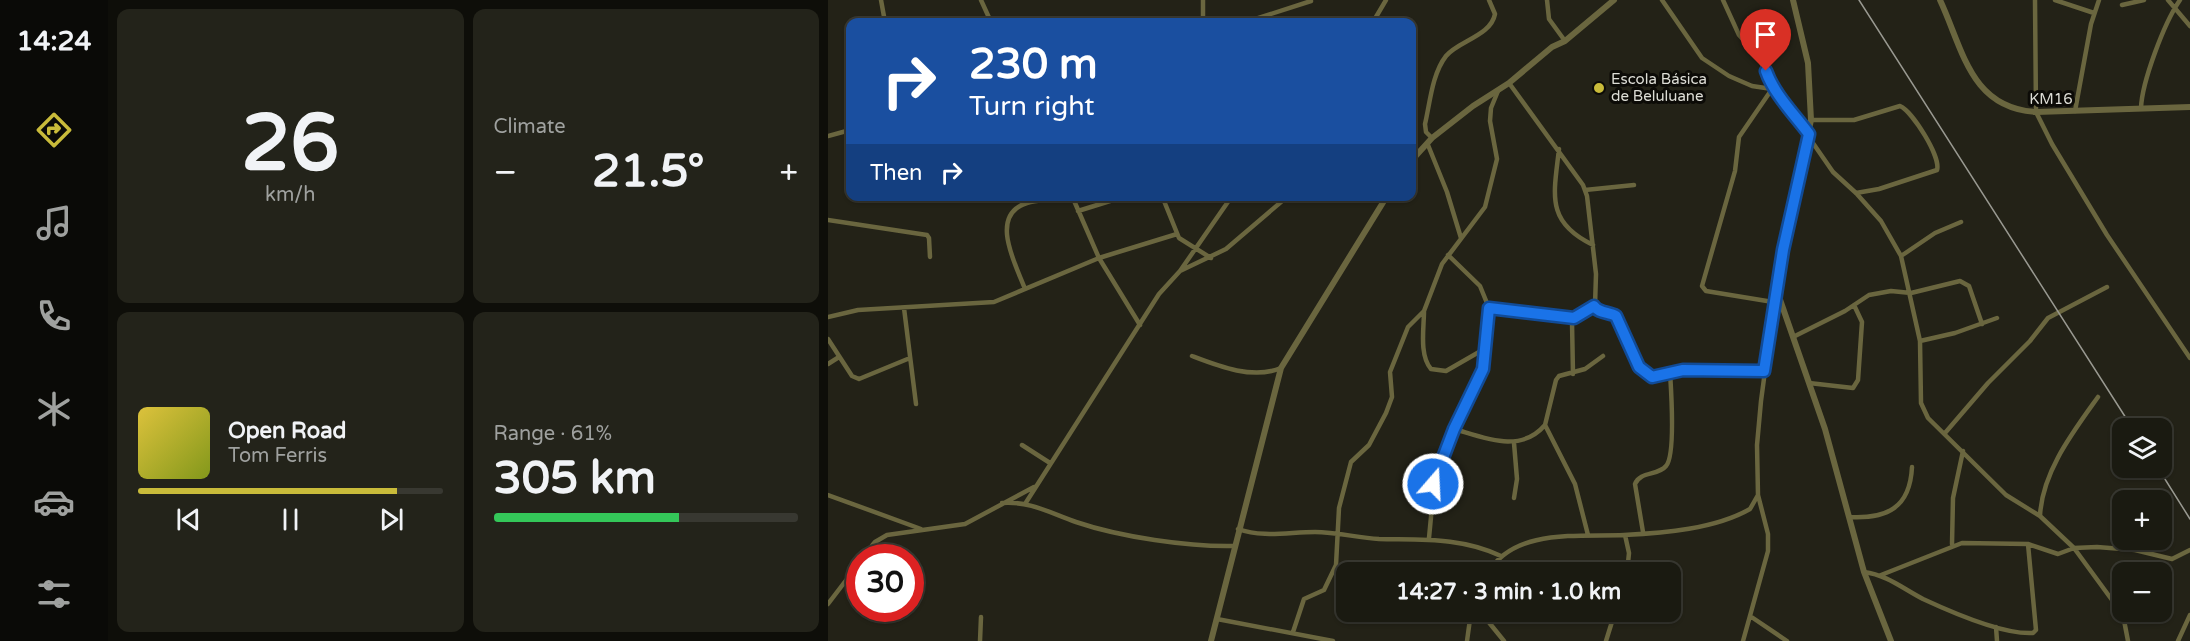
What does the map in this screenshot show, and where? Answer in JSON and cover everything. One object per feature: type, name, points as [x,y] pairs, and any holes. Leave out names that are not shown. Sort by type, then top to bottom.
[{"type":"street","points":[[881,0],[884,18]]},
{"type":"street","points":[[1203,0],[1203,18]]},
{"type":"street","points":[[1375,18],[1386,0]]},
{"type":"street","points":[[1432,138],[1426,132],[1425,124],[1438,70],[1448,54],[1468,42],[1492,21],[1495,14],[1489,0]]},
{"type":"street","points":[[1547,0],[1549,19],[1565,41]]},
{"type":"street","points":[[1416,156],[1432,138],[1509,83],[1552,47],[1565,41],[1614,0]]},
{"type":"street","points":[[1662,0],[1701,58],[1737,80],[1752,86],[1772,89]]},
{"type":"street","points":[[1722,0],[1739,35],[1759,57],[1772,89],[1784,99],[1833,172],[1881,221],[1900,256],[1911,293],[1920,341],[1921,403],[1928,418],[2006,495],[2040,516],[2074,548],[2123,615],[2128,641]]},
{"type":"street","points":[[1743,641],[1768,551],[1768,534],[1758,495],[1757,445],[1773,302],[1811,120],[1808,63],[1793,0]]},
{"type":"street","name":"KM16","points":[[1940,0],[1969,70],[1983,88],[2012,109],[2036,112],[2190,107]]},
{"type":"street","points":[[2035,0],[2036,112],[2052,144],[2107,235],[2190,358]]},
{"type":"street","points":[[2055,0],[2094,13]]},
{"type":"street","points":[[2075,111],[2094,13],[2099,0]]},
{"type":"street","points":[[2122,5],[2144,0]]},
{"type":"street","points":[[2168,0],[2190,26]]},
{"type":"street","points":[[2141,108],[2142,92],[2174,8],[2180,0]]},
{"type":"street","points":[[983,1],[989,18]]},
{"type":"street","points":[[1258,18],[1311,1]]},
{"type":"street","points":[[1509,83],[1559,148],[1585,190],[1596,274],[1594,306],[1596,310],[1616,316],[1635,360],[1647,375],[1659,376],[1670,372],[1764,371]]},
{"type":"street","points":[[1486,348],[1453,368],[1438,371],[1431,369],[1426,363],[1424,352],[1424,311],[1438,272],[1448,255],[1481,214],[1497,159],[1490,122],[1491,108],[1499,88]]},
{"type":"street","points":[[1772,89],[1739,137],[1736,171],[1702,286],[1706,291],[1773,302]]},
{"type":"street","points":[[1811,120],[1854,120],[1900,106],[1915,120],[1938,161],[1937,170],[1856,193]]},
{"type":"street","points":[[828,136],[846,131]]},
{"type":"street","points":[[1428,145],[1448,192],[1461,238]]},
{"type":"street","points":[[1559,148],[1554,192],[1556,207],[1566,228],[1575,237],[1593,245]]},
{"type":"street","points":[[1585,190],[1634,185]]},
{"type":"street","points":[[1025,289],[1006,236],[1008,220],[1022,205],[1043,201]]},
{"type":"street","points":[[1073,201],[1099,258],[1140,325]]},
{"type":"street","points":[[1078,211],[1110,201]]},
{"type":"street","points":[[1164,201],[1177,234],[1182,240],[1196,246],[1211,258]]},
{"type":"street","points":[[1025,504],[1159,294],[1180,271],[1228,201]]},
{"type":"street","points":[[1180,271],[1211,258],[1248,233],[1283,201]]},
{"type":"street","points":[[1211,641],[1281,368],[1384,201]]},
{"type":"street","points":[[828,220],[927,235],[930,257]]},
{"type":"street","points":[[1900,256],[1916,244],[1961,222]]},
{"type":"street","points":[[828,317],[848,311],[994,302],[1099,258],[1177,234]]},
{"type":"street","points":[[1429,538],[1435,475],[1483,369],[1489,308],[1480,286],[1448,255]]},
{"type":"street","points":[[1793,337],[1869,295],[1880,292],[1911,293],[1963,282],[1969,286],[1982,324]]},
{"type":"street","points":[[1945,433],[1988,383],[2030,341],[2048,318],[2107,287]]},
{"type":"street","points":[[1776,288],[1825,429],[1864,572],[1891,641]]},
{"type":"street","points":[[1809,383],[1853,388],[1858,380],[1862,322],[1854,305]]},
{"type":"street","points":[[1489,308],[1574,318],[1594,306]]},
{"type":"street","points":[[904,308],[916,404]]},
{"type":"street","points":[[1293,632],[1304,599],[1326,588],[1336,565],[1339,508],[1351,462],[1375,438],[1392,397],[1390,372],[1408,327],[1424,311]]},
{"type":"street","points":[[1573,374],[1574,318]]},
{"type":"street","points":[[1920,341],[1997,318]]},
{"type":"street","points":[[828,339],[852,376],[862,379],[910,358]]},
{"type":"street","points":[[1192,356],[1241,371],[1266,373],[1281,368]]},
{"type":"street","points":[[1454,429],[1514,443],[1541,430],[1545,425],[1559,376],[1585,369],[1603,356]]},
{"type":"street","points":[[828,364],[839,357]]},
{"type":"street","points":[[1643,532],[1635,484],[1640,477],[1663,468],[1668,463],[1672,422],[1670,372]]},
{"type":"street","points":[[2040,516],[2044,489],[2051,471],[2098,397]]},
{"type":"street","points":[[1545,425],[1575,484],[1588,536]]},
{"type":"street","points":[[1514,443],[1517,479],[1514,498]]},
{"type":"street","points":[[1022,445],[1050,463]]},
{"type":"street","points":[[1952,544],[1953,498],[1963,451]]},
{"type":"street","points":[[1849,517],[1871,517],[1891,511],[1901,503],[1909,487],[1912,467]]},
{"type":"street","points":[[875,544],[882,537],[966,524],[1037,486]]},
{"type":"street","points":[[828,495],[923,529]]},
{"type":"street","points":[[1496,562],[1501,556],[1529,542],[1625,535],[1717,521],[1750,508],[1758,495]]},
{"type":"street","points":[[1002,504],[1025,504],[1050,510],[1076,522],[1128,534],[1193,544],[1234,546]]},
{"type":"street","points":[[1238,529],[1261,535],[1303,532],[1378,539],[1429,538],[1471,545],[1501,556]]},
{"type":"street","points":[[1625,535],[1629,553],[1628,562]]},
{"type":"street","points":[[1881,575],[1952,544],[1983,542],[2028,544],[2058,554],[2074,548],[2135,550],[2172,559],[2190,550]]},
{"type":"street","points":[[1864,572],[1881,575],[1924,599],[1996,627],[2033,633],[2036,630],[2028,544]]},
{"type":"street","points":[[828,604],[846,580]]},
{"type":"street","points":[[2178,641],[2190,615]]},
{"type":"street","points":[[1750,616],[1787,641]]},
{"type":"street","points":[[980,641],[981,617]]},
{"type":"street","points":[[1217,619],[1331,641]]},
{"type":"street","points":[[1467,641],[1470,622]]},
{"type":"street","points":[[1489,622],[1504,641]]},
{"type":"street","points":[[1606,641],[1613,622]]},
{"type":"street","points":[[1996,627],[1997,641]]},
{"type":"railway","points":[[1859,0],[2126,418]]},
{"type":"railway","points":[[2164,478],[2190,519]]},
{"type":"place","name":"Escola Básica de Beluluane","points":[[1599,88]]},
{"type":"route","points":[[1433,484],[1454,429],[1483,369],[1489,308],[1574,318],[1594,306],[1596,310],[1616,316],[1639,367],[1652,377],[1683,370],[1764,371],[1773,302],[1791,208],[1809,134],[1784,99],[1772,89],[1766,71]]}]
